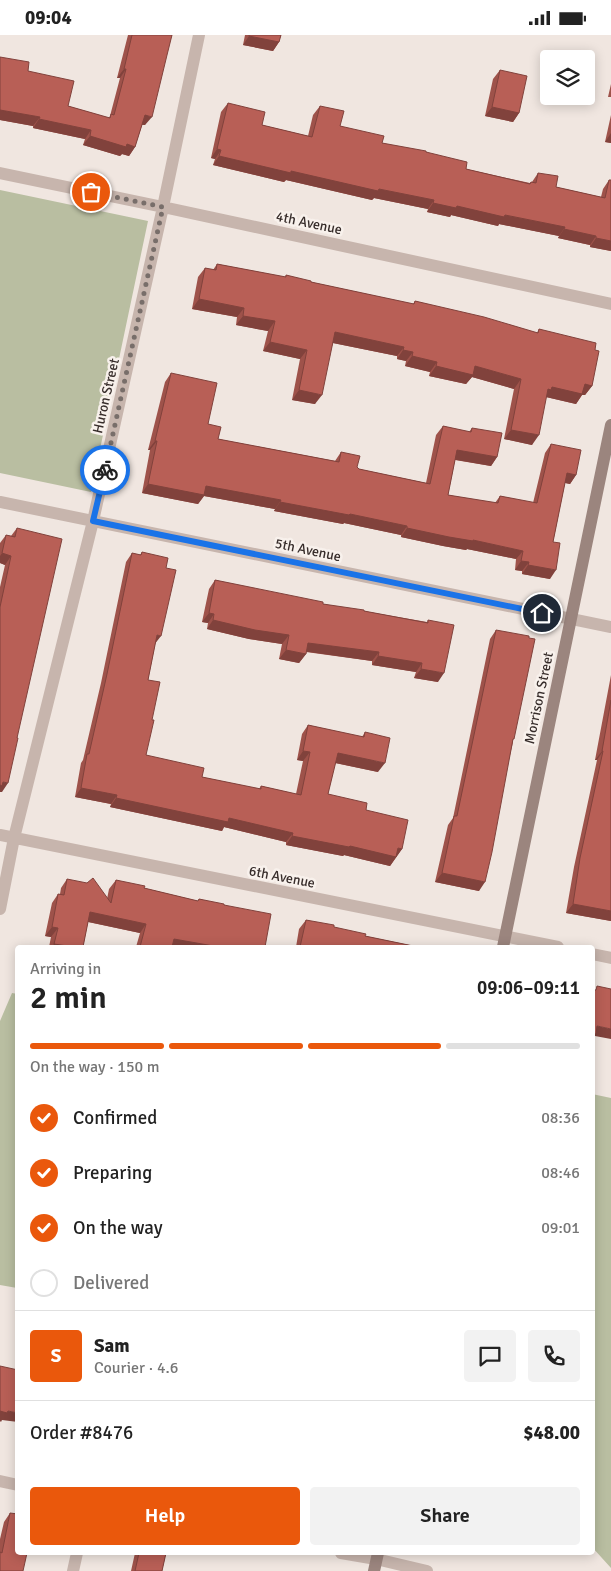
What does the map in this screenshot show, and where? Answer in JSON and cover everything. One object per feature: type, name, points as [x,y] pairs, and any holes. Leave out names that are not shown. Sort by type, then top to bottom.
[{"type":"street","name":"Huron Street","points":[[0,909],[14,838],[93,521],[199,35]]},
{"type":"street","name":"4th Avenue","points":[[0,173],[611,304]]},
{"type":"street","name":"Morrison Street","points":[[504,942],[611,425]]},
{"type":"street","name":"5th Avenue","points":[[0,502],[611,627]]},
{"type":"street","name":"6th Avenue","points":[[0,835],[504,942],[536,945]]},
{"type":"street","points":[[595,955],[611,958]]},
{"type":"street","points":[[0,1481],[15,1484]]},
{"type":"street","points":[[73,1571],[77,1555]]},
{"type":"street","points":[[350,1555],[427,1571]]},
{"type":"green space","points":[[0,190],[148,221],[91,492],[0,473]]},
{"type":"green space","points":[[12,993],[15,994],[15,1288],[0,1285],[0,1021]]},
{"type":"green space","points":[[595,1095],[611,1098],[611,1568],[595,1550]]},
{"type":"building","points":[[132,35],[172,35],[152,117],[145,115],[135,147],[127,144],[126,147],[90,136],[91,130],[39,119],[40,117],[0,110],[0,57],[29,62],[28,71],[74,81],[68,106],[110,118],[111,114],[114,115],[126,69],[124,69]]},
{"type":"building","points":[[249,35],[281,35],[279,42]]},
{"type":"building","points":[[500,70],[527,76],[519,113],[492,107]]},
{"type":"building","points":[[228,103],[265,112],[262,125],[312,137],[320,106],[344,111],[340,126],[384,136],[382,143],[426,151],[467,162],[466,169],[530,184],[531,182],[536,183],[538,173],[558,176],[556,187],[605,198],[609,180],[611,180],[611,241],[564,229],[565,227],[505,215],[504,217],[457,206],[456,208],[433,203],[434,200],[379,189],[378,191],[219,156],[221,150],[217,149]]},
{"type":"building","points":[[217,264],[286,277],[286,275],[414,304],[415,301],[484,317],[538,333],[539,329],[596,343],[595,350],[599,351],[592,386],[585,384],[582,394],[552,387],[551,390],[548,389],[539,435],[511,430],[521,379],[475,366],[473,375],[436,366],[437,362],[412,356],[413,352],[403,350],[404,347],[335,332],[322,395],[299,390],[307,350],[270,342],[275,321],[243,316],[244,308],[199,299],[205,268],[216,270]]},
{"type":"building","points":[[171,373],[217,383],[208,424],[221,427],[218,439],[339,462],[341,452],[360,456],[357,467],[359,469],[430,484],[443,426],[471,432],[472,428],[502,433],[497,457],[457,450],[448,495],[498,503],[500,496],[537,503],[551,444],[581,450],[576,475],[567,473],[553,542],[560,543],[556,570],[528,565],[529,562],[521,561],[523,551],[407,528],[407,526],[206,486],[204,495],[148,484],[157,441],[155,441]]},
{"type":"building","points":[[17,528],[62,539],[8,783],[3,782],[2,786],[0,785],[0,607],[11,556],[2,553],[6,535],[15,537]]},
{"type":"building","points":[[142,552],[168,558],[166,568],[176,570],[161,636],[157,635],[148,680],[160,682],[146,755],[204,768],[202,777],[261,789],[261,786],[301,795],[310,752],[303,751],[308,725],[364,737],[365,732],[390,738],[385,763],[338,753],[328,794],[367,803],[366,810],[408,820],[402,849],[398,848],[396,857],[350,846],[292,836],[293,833],[229,818],[228,822],[116,798],[117,795],[81,788],[132,553],[141,555]]},
{"type":"building","points":[[215,580],[323,602],[323,604],[428,623],[428,620],[454,625],[444,673],[421,669],[422,663],[378,656],[379,652],[308,643],[306,654],[286,650],[289,635],[255,630],[213,620],[214,614],[209,613]]},
{"type":"building","points":[[496,630],[529,636],[529,638],[535,639],[485,882],[442,873],[454,816],[457,816]]},
{"type":"building","points":[[611,700],[611,911],[573,904],[580,858],[603,751]]},
{"type":"building","points":[[93,878],[111,903],[116,880],[198,901],[199,899],[271,914],[265,945],[208,945],[174,939],[172,945],[141,945],[146,924],[90,912],[83,945],[54,944],[58,928],[52,927],[58,894],[64,895],[67,879],[87,883]]},
{"type":"building","points":[[306,920],[334,925],[334,927],[366,934],[365,936],[408,945],[300,945]]},
{"type":"building","points":[[597,986],[611,989],[611,1029],[597,1026],[595,1034],[595,990]]},
{"type":"building","points":[[0,1366],[15,1369],[15,1412],[0,1411]]},
{"type":"building","points":[[10,1513],[15,1514],[15,1555],[27,1555],[23,1571],[0,1571],[0,1552],[2,1553]]},
{"type":"building","points":[[139,1555],[166,1555],[162,1571],[135,1571]]},
{"type":"way so far","points":[[91,192],[163,207],[105,470]]},
{"type":"route","points":[[105,470],[93,521],[542,613]]}]
